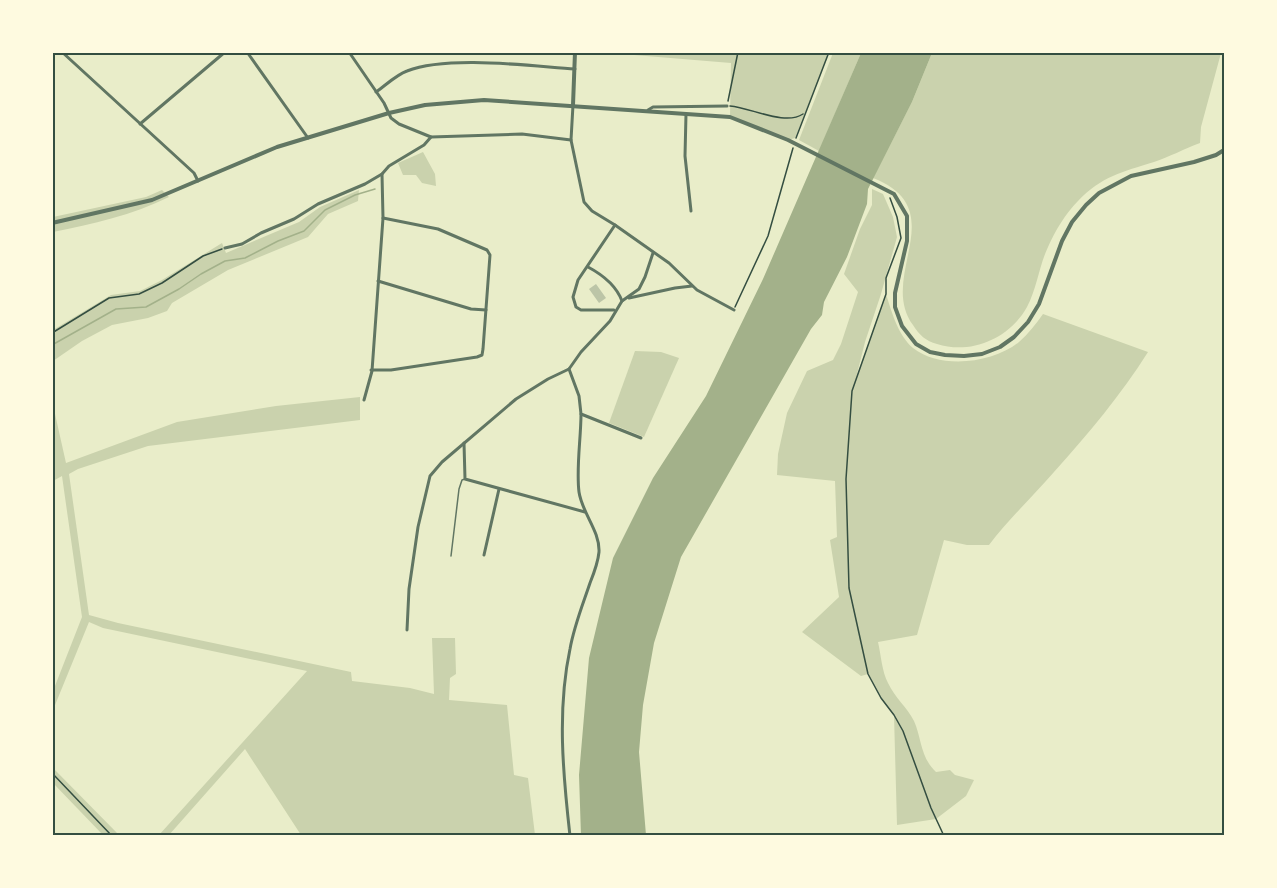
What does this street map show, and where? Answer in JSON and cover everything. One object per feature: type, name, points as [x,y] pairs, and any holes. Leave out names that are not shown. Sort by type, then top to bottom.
[{"type":"street","points":[[62,52],[194,173],[198,181]]},
{"type":"street","points":[[140,124],[225,52]]},
{"type":"street","points":[[247,52],[308,138]]},
{"type":"street","points":[[349,52],[395,122],[432,137],[522,134],[571,140]]},
{"type":"street","points":[[575,52],[571,140],[584,202],[592,211],[669,263],[692,286],[734,310]]},
{"type":"street","points":[[376,92],[406,71],[439,63],[575,69]]},
{"type":"street","points":[[52,223],[152,200],[277,147],[389,113],[445,103],[484,100],[729,117],[774,134],[894,194],[907,216],[907,241],[895,293],[895,307],[902,326],[916,344],[930,351],[964,356],[982,354],[1000,347],[1014,337],[1028,322],[1039,304],[1062,241],[1072,222],[1099,193],[1131,176],[1194,162],[1224,150]]},
{"type":"street","points":[[646,111],[653,107],[727,106]]},
{"type":"street","points":[[686,114],[685,156],[691,211]]},
{"type":"street","points":[[225,248],[242,244],[294,219],[318,204],[365,184],[424,145],[432,137]]},
{"type":"street","points":[[364,400],[371,369],[383,218],[382,174]]},
{"type":"street","points":[[371,369],[391,370],[482,355],[486,310],[490,255],[487,250],[438,229],[383,218]]},
{"type":"street","points":[[615,225],[575,288],[573,297],[576,307],[581,310],[615,310]]},
{"type":"street","points":[[628,298],[642,283],[653,253]]},
{"type":"street","points":[[588,267],[605,277],[619,293],[622,301]]},
{"type":"street","points":[[378,281],[471,309],[486,310]]},
{"type":"street","points":[[407,630],[410,579],[418,527],[430,476],[442,462],[531,388],[569,369],[581,352],[610,321],[622,301],[692,286]]},
{"type":"street","points":[[569,369],[579,396],[581,414],[579,491],[585,512],[594,529],[599,551],[570,649],[564,697],[562,722],[564,770],[570,836]]},
{"type":"street","points":[[581,414],[641,438]]},
{"type":"street","points":[[464,443],[465,479],[585,512]]},
{"type":"street","points":[[484,555],[499,489]]},
{"type":"lane","points":[[451,556],[459,489],[462,480],[465,479]]},
{"type":"path","points":[[738,52],[727,106],[745,108],[787,120],[805,113]]},
{"type":"path","points":[[798,132],[829,52]]},
{"type":"path","points":[[734,310],[768,236],[792,151]]},
{"type":"path","points":[[886,189],[897,217],[901,238],[886,278],[886,294],[852,391],[846,480],[849,588],[868,674],[903,731],[944,836]]},
{"type":"path","points":[[52,333],[109,298],[139,294],[162,284],[203,256],[225,248]]},
{"type":"path","points":[[52,773],[112,836]]},
{"type":"shaded area","points":[[634,53],[829,53],[795,138],[788,140],[730,117],[731,63],[634,55]]},
{"type":"shaded area","points":[[833,53],[861,53],[819,151],[799,140]]},
{"type":"shaded area","points":[[861,53],[932,53],[912,102],[868,189],[867,204],[847,257],[824,302],[822,315],[811,329],[681,557],[654,643],[643,705],[639,752],[646,835],[581,836],[579,775],[589,658],[613,558],[653,478],[706,396],[763,279]]},
{"type":"shaded area","points":[[932,53],[1221,53],[1201,127],[1200,143],[1113,176],[1087,193],[1069,211],[1054,235],[1045,254],[1030,300],[1020,318],[1000,335],[976,345],[963,347],[950,347],[929,341],[920,335],[913,325],[904,306],[903,286],[912,226],[908,208],[896,191],[873,178],[912,102]]},
{"type":"shaded area","points":[[423,152],[435,174],[436,186],[422,183],[416,175],[403,175],[398,163]]},
{"type":"shaded area","points":[[872,189],[883,194],[893,217],[897,237],[856,378],[886,294],[903,337],[913,348],[938,359],[967,361],[995,355],[1019,342],[1043,314],[1148,352],[1127,384],[1092,429],[989,545],[967,545],[944,540],[917,635],[878,642],[886,679],[914,721],[924,754],[931,766],[936,772],[950,770],[955,775],[974,780],[966,796],[936,819],[897,825],[894,715],[881,698],[868,674],[861,676],[802,632],[839,597],[830,540],[837,537],[835,481],[777,475],[778,454],[787,413],[807,371],[833,360],[841,344],[858,292],[844,274],[860,229],[872,205]]},
{"type":"shaded area","points":[[162,190],[169,197],[141,209],[53,232],[53,217],[146,197]]},
{"type":"shaded area","points":[[359,190],[358,201],[328,214],[308,237],[228,270],[172,303],[167,311],[148,318],[112,325],[82,341],[53,361],[53,330],[111,295],[140,291],[222,243],[226,253],[299,222],[320,207]]},
{"type":"shaded area","points":[[635,351],[661,352],[679,358],[644,437],[609,423]]},
{"type":"shaded area","points":[[360,397],[360,420],[148,446],[69,474],[89,615],[351,672],[352,681],[410,688],[434,694],[432,638],[455,638],[456,674],[450,678],[449,700],[507,705],[514,775],[528,778],[535,835],[301,835],[245,749],[169,835],[159,835],[307,671],[103,628],[89,622],[53,710],[53,691],[82,617],[62,476],[53,481],[53,405],[66,463],[177,422],[276,406]]},
{"type":"shaded area","points":[[52,767],[119,835],[103,835],[53,783]]},
{"type":"building","points":[[596,284],[606,298],[599,303],[589,289]]},
{"type":"waterway","points":[[52,345],[116,309],[146,307],[225,261],[245,258],[304,231],[325,210],[355,195],[375,189]]}]
